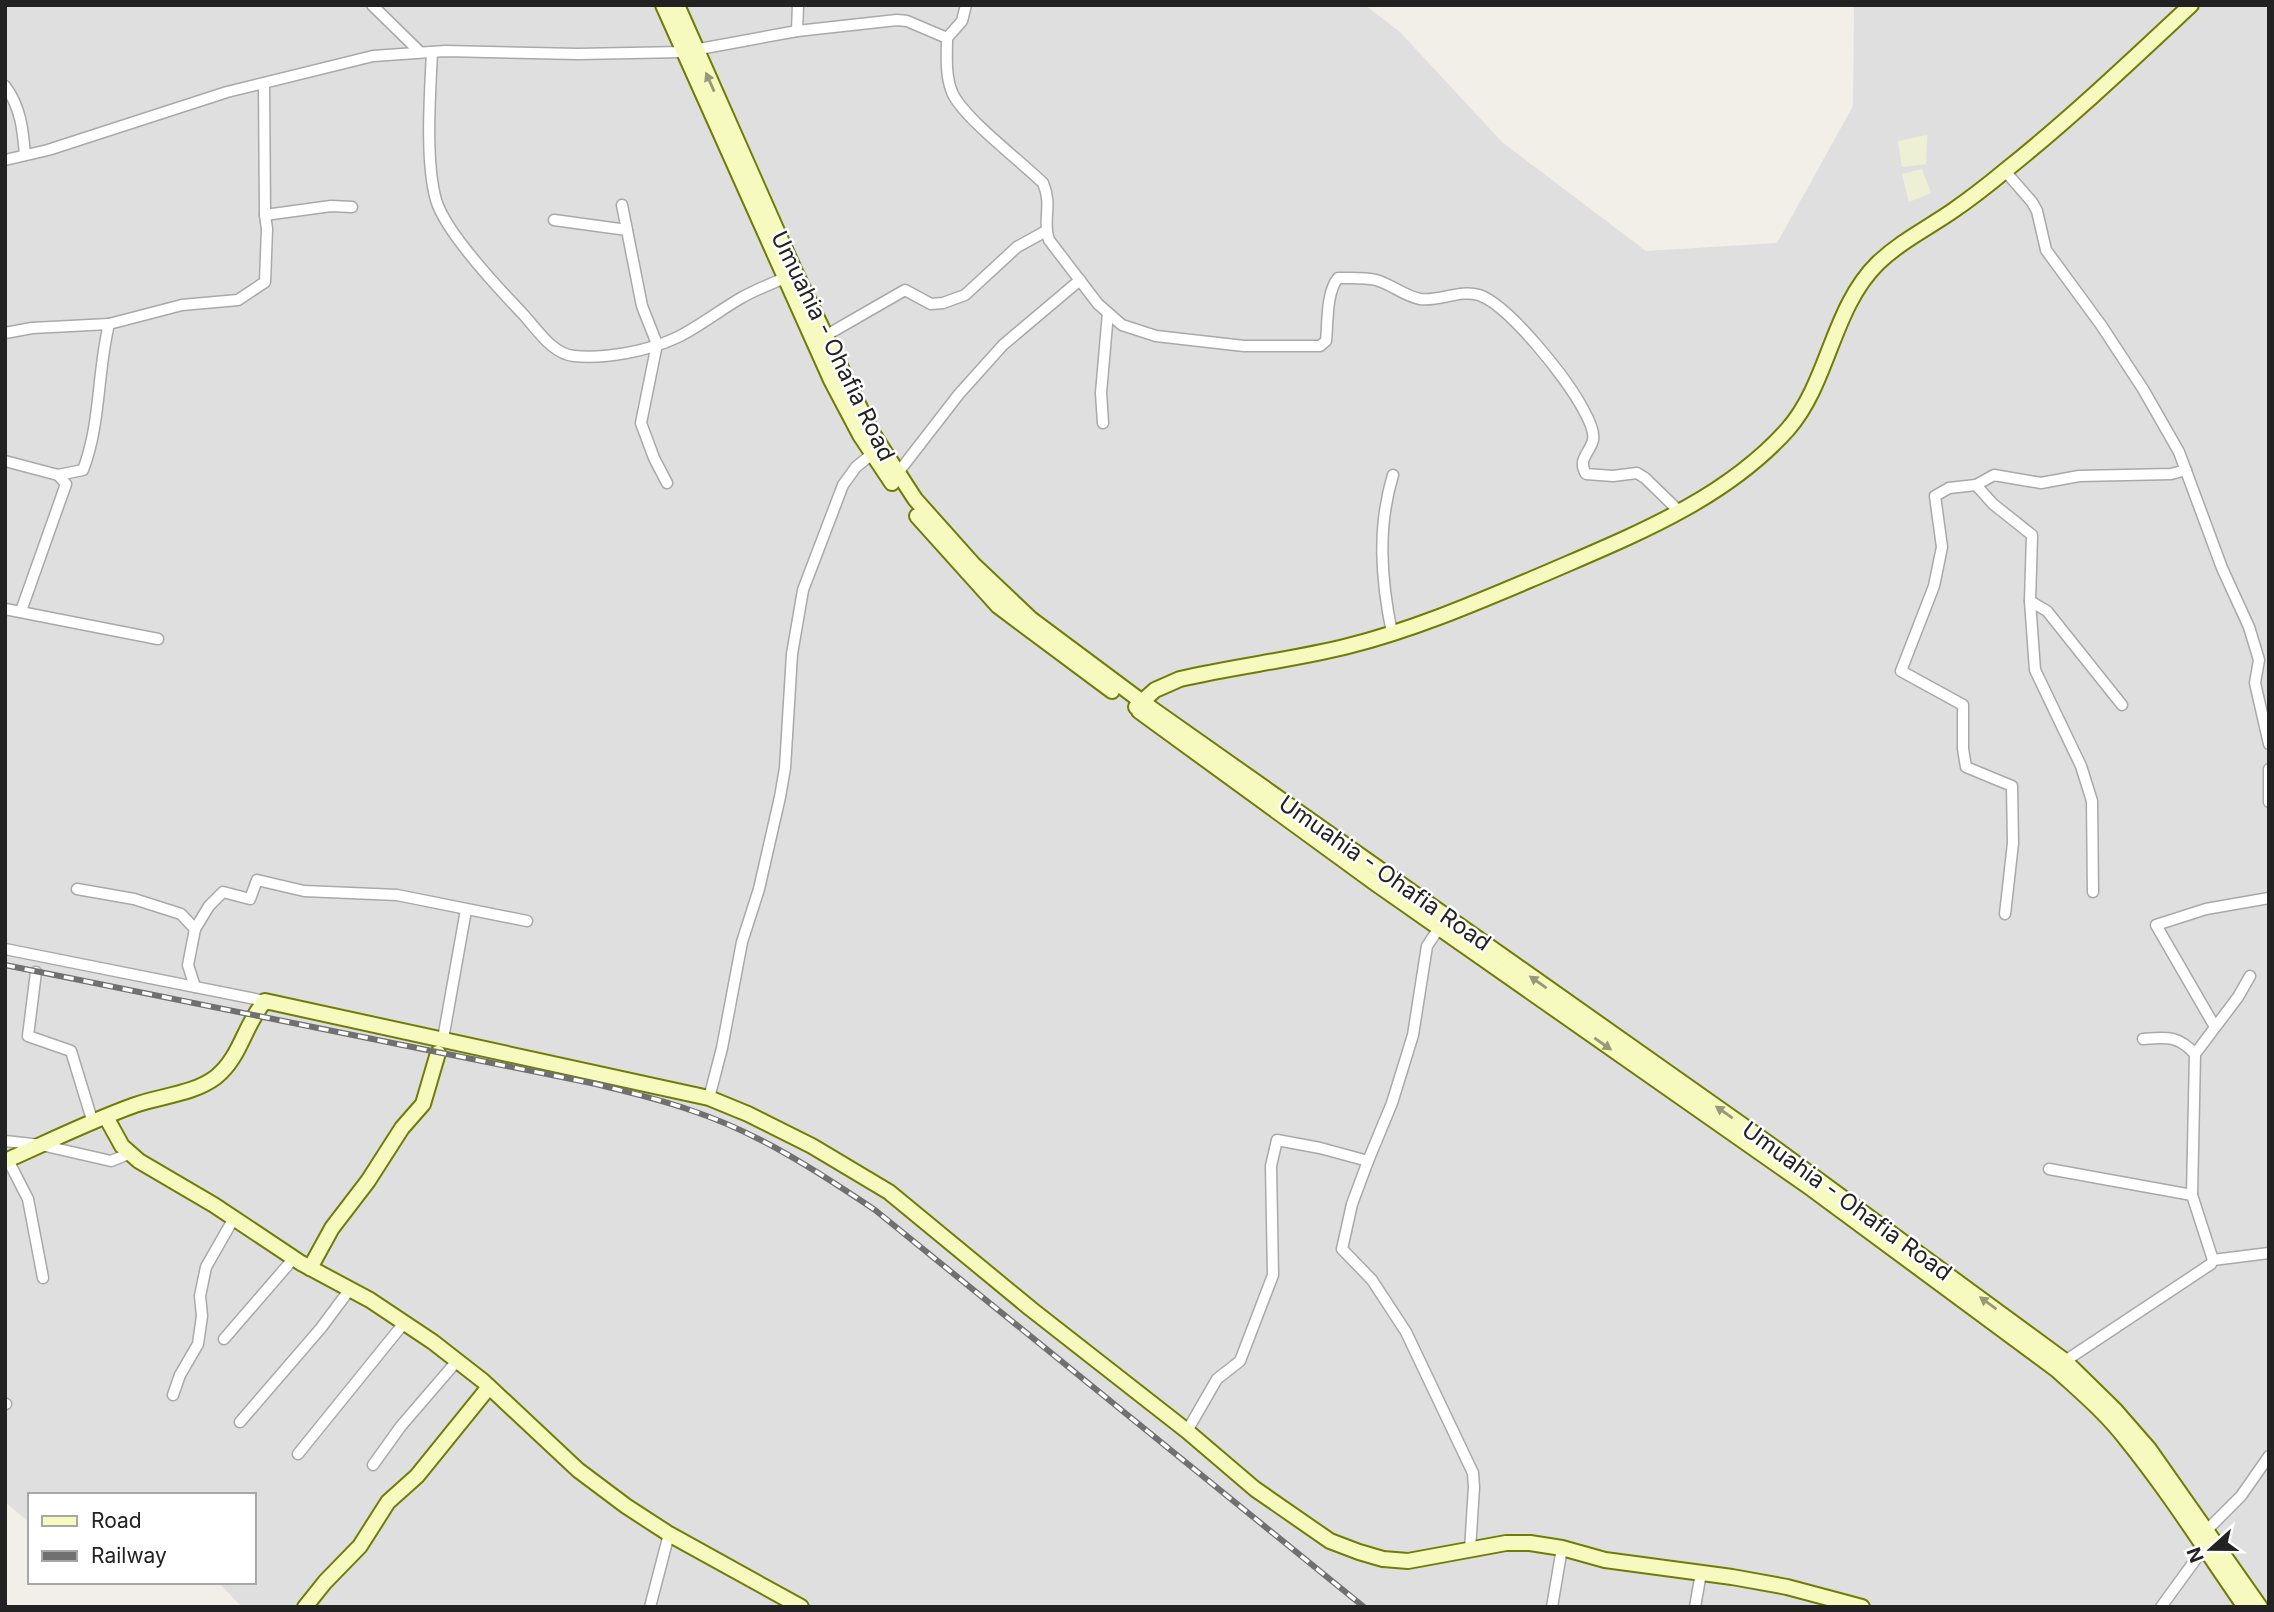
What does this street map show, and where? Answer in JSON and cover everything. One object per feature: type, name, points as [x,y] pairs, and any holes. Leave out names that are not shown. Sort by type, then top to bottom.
[{"type":"street","points":[[372,5],[420,52]]},
{"type":"street","name":"Umuahia - Ohafia Road","points":[[663,5],[690,51],[870,432],[897,474],[945,535],[1000,592],[1138,705],[1438,928],[2016,1331],[2065,1361],[2115,1410],[2149,1449],[2260,1607]]},
{"type":"street","name":"Umuahia - Ohafia Road","points":[[677,5],[690,51],[785,278],[831,380],[872,454],[931,534],[998,606],[1028,630],[1761,1138],[2016,1331],[2094,1403],[2117,1429],[2156,1477],[2245,1607]]},
{"type":"street","points":[[797,31],[798,5]]},
{"type":"street","points":[[966,5],[962,21],[947,38],[947,69],[952,92],[965,110],[1043,183],[1049,196],[1046,231],[1049,240],[1098,304],[1122,325],[1156,337],[1244,346],[1320,346],[1326,341],[1330,298],[1338,278],[1376,280],[1423,300],[1463,293],[1480,295],[1506,312],[1558,372],[1583,408],[1593,439],[1583,458],[1582,467],[1586,474],[1613,476],[1637,473],[1679,511]]},
{"type":"street","points":[[1138,705],[1155,690],[1180,679],[1347,646],[1457,611],[1638,533],[1679,511],[1758,459],[1788,429],[1807,403],[1847,312],[1862,284],[1876,266],[1896,247],[1952,211],[2005,171],[2084,105],[2191,5]]},
{"type":"street","points":[[5,160],[227,92],[373,56],[420,52],[591,54],[690,51],[797,31],[897,20],[907,21],[947,38]]},
{"type":"street","points":[[432,52],[430,172],[436,201],[444,219],[498,287],[556,351],[572,356],[621,353],[676,338],[742,297],[785,278]]},
{"type":"street","points":[[5,333],[32,328],[109,324],[182,304],[238,300],[265,282],[267,229],[264,83]]},
{"type":"street","points":[[5,86],[12,95],[22,122],[25,155]]},
{"type":"street","points":[[2005,171],[2037,211],[2046,250],[2101,324],[2179,452],[2222,568],[2249,627],[2259,660],[2255,683],[2269,744]]},
{"type":"street","points":[[622,205],[642,306],[657,344],[641,423],[667,483]]},
{"type":"street","points":[[265,215],[331,206],[352,207]]},
{"type":"street","points":[[554,220],[627,230]]},
{"type":"street","points":[[824,336],[905,290],[931,304],[943,303],[965,295],[1017,247],[1046,231]]},
{"type":"street","points":[[897,474],[959,394],[1003,345],[1080,280]]},
{"type":"street","points":[[1103,423],[1101,393],[1108,313]]},
{"type":"street","points":[[5,461],[58,475],[83,470],[90,451],[99,405],[101,370],[109,324]]},
{"type":"street","points":[[709,1098],[722,1048],[742,942],[759,889],[785,768],[792,654],[803,590],[843,485],[856,467],[872,454]]},
{"type":"street","points":[[2005,914],[2012,843],[2012,786],[1966,767],[1963,749],[1963,705],[1901,671],[1934,586],[1942,547],[1935,496],[1949,488],[1976,485],[1994,475],[2041,483],[2079,476],[2171,474],[2186,470]]},
{"type":"street","points":[[21,611],[66,484],[58,475]]},
{"type":"street","points":[[1392,633],[1382,571],[1383,532],[1394,475]]},
{"type":"street","points":[[1976,485],[1993,504],[2032,535],[2031,601],[2035,670],[2081,766],[2092,801],[2093,892]]},
{"type":"street","points":[[2031,601],[2047,611],[2122,705]]},
{"type":"street","points":[[5,608],[159,639]]},
{"type":"street","points":[[2269,769],[2269,802]]},
{"type":"street","points":[[195,986],[188,965],[195,929],[209,906],[223,892],[250,899],[257,880],[304,891],[397,895],[527,921]]},
{"type":"street","points":[[77,889],[134,899],[181,914],[195,929]]},
{"type":"street","points":[[2215,1027],[2156,925],[2206,909],[2269,898]]},
{"type":"street","points":[[443,1039],[466,910]]},
{"type":"street","points":[[1438,928],[1427,946],[1413,1035],[1392,1103],[1352,1204],[1342,1249],[1372,1280],[1406,1332],[1472,1473],[1474,1487],[1470,1550]]},
{"type":"street","points":[[5,949],[265,1000],[709,1098],[748,1114],[812,1146],[889,1192],[1031,1309],[1187,1431],[1255,1489],[1299,1521],[1349,1549],[1383,1559],[1408,1561],[1506,1543],[1530,1543],[1562,1548],[1605,1560],[1787,1587],[1862,1607]]},
{"type":"street","points":[[36,972],[28,1036],[71,1051],[99,1120],[139,1161],[310,1268],[404,1323],[489,1387],[578,1470],[626,1506],[668,1534],[801,1607]]},
{"type":"street","points":[[2213,1260],[2192,1195],[2195,1054],[2238,997],[2250,976]]},
{"type":"street","points":[[43,1278],[28,1199],[7,1161],[134,1105],[196,1087],[214,1078],[232,1060],[253,1015],[265,1000]]},
{"type":"street","points":[[2143,1039],[2170,1037],[2186,1044],[2195,1054]]},
{"type":"street","points":[[310,1268],[332,1228],[422,1104],[438,1053]]},
{"type":"street","points":[[1187,1431],[1217,1380],[1240,1361],[1273,1275],[1270,1177],[1277,1140],[1368,1161]]},
{"type":"street","points":[[5,1141],[41,1145],[111,1161],[131,1153]]},
{"type":"street","points":[[2049,1169],[2192,1195]]},
{"type":"street","points":[[173,1395],[198,1343],[202,1316],[200,1296],[206,1268],[234,1218]]},
{"type":"street","points":[[2065,1361],[2211,1264],[2213,1260],[2269,1252]]},
{"type":"street","points":[[224,1339],[294,1258]]},
{"type":"street","points":[[240,1422],[321,1328],[350,1289]]},
{"type":"street","points":[[298,1454],[404,1323]]},
{"type":"street","points":[[373,1465],[401,1426],[457,1361]]},
{"type":"street","points":[[305,1607],[360,1546],[388,1502],[417,1476],[489,1387]]},
{"type":"street","points":[[2206,1531],[2241,1496],[2269,1456]]},
{"type":"street","points":[[650,1607],[668,1534]]},
{"type":"street","points":[[1552,1607],[1562,1548]]},
{"type":"street","points":[[2161,1607],[2204,1548]]},
{"type":"street","points":[[1695,1607],[1701,1573]]},
{"type":"shaded area","points":[[5,5],[1365,5],[1400,32],[1502,142],[1646,251],[1777,243],[1853,106],[1854,5],[2269,5],[2269,1607],[242,1607],[220,1584],[256,1584],[256,1493],[28,1493],[28,1521],[5,1502]]},
{"type":"green space","points":[[1927,135],[1926,164],[1902,167],[1898,141]]},
{"type":"green space","points":[[1922,169],[1931,193],[1909,202],[1902,174]]},
{"type":"railway","points":[[5,965],[596,1084],[678,1106],[739,1129],[809,1167],[875,1210],[1364,1607]]}]
